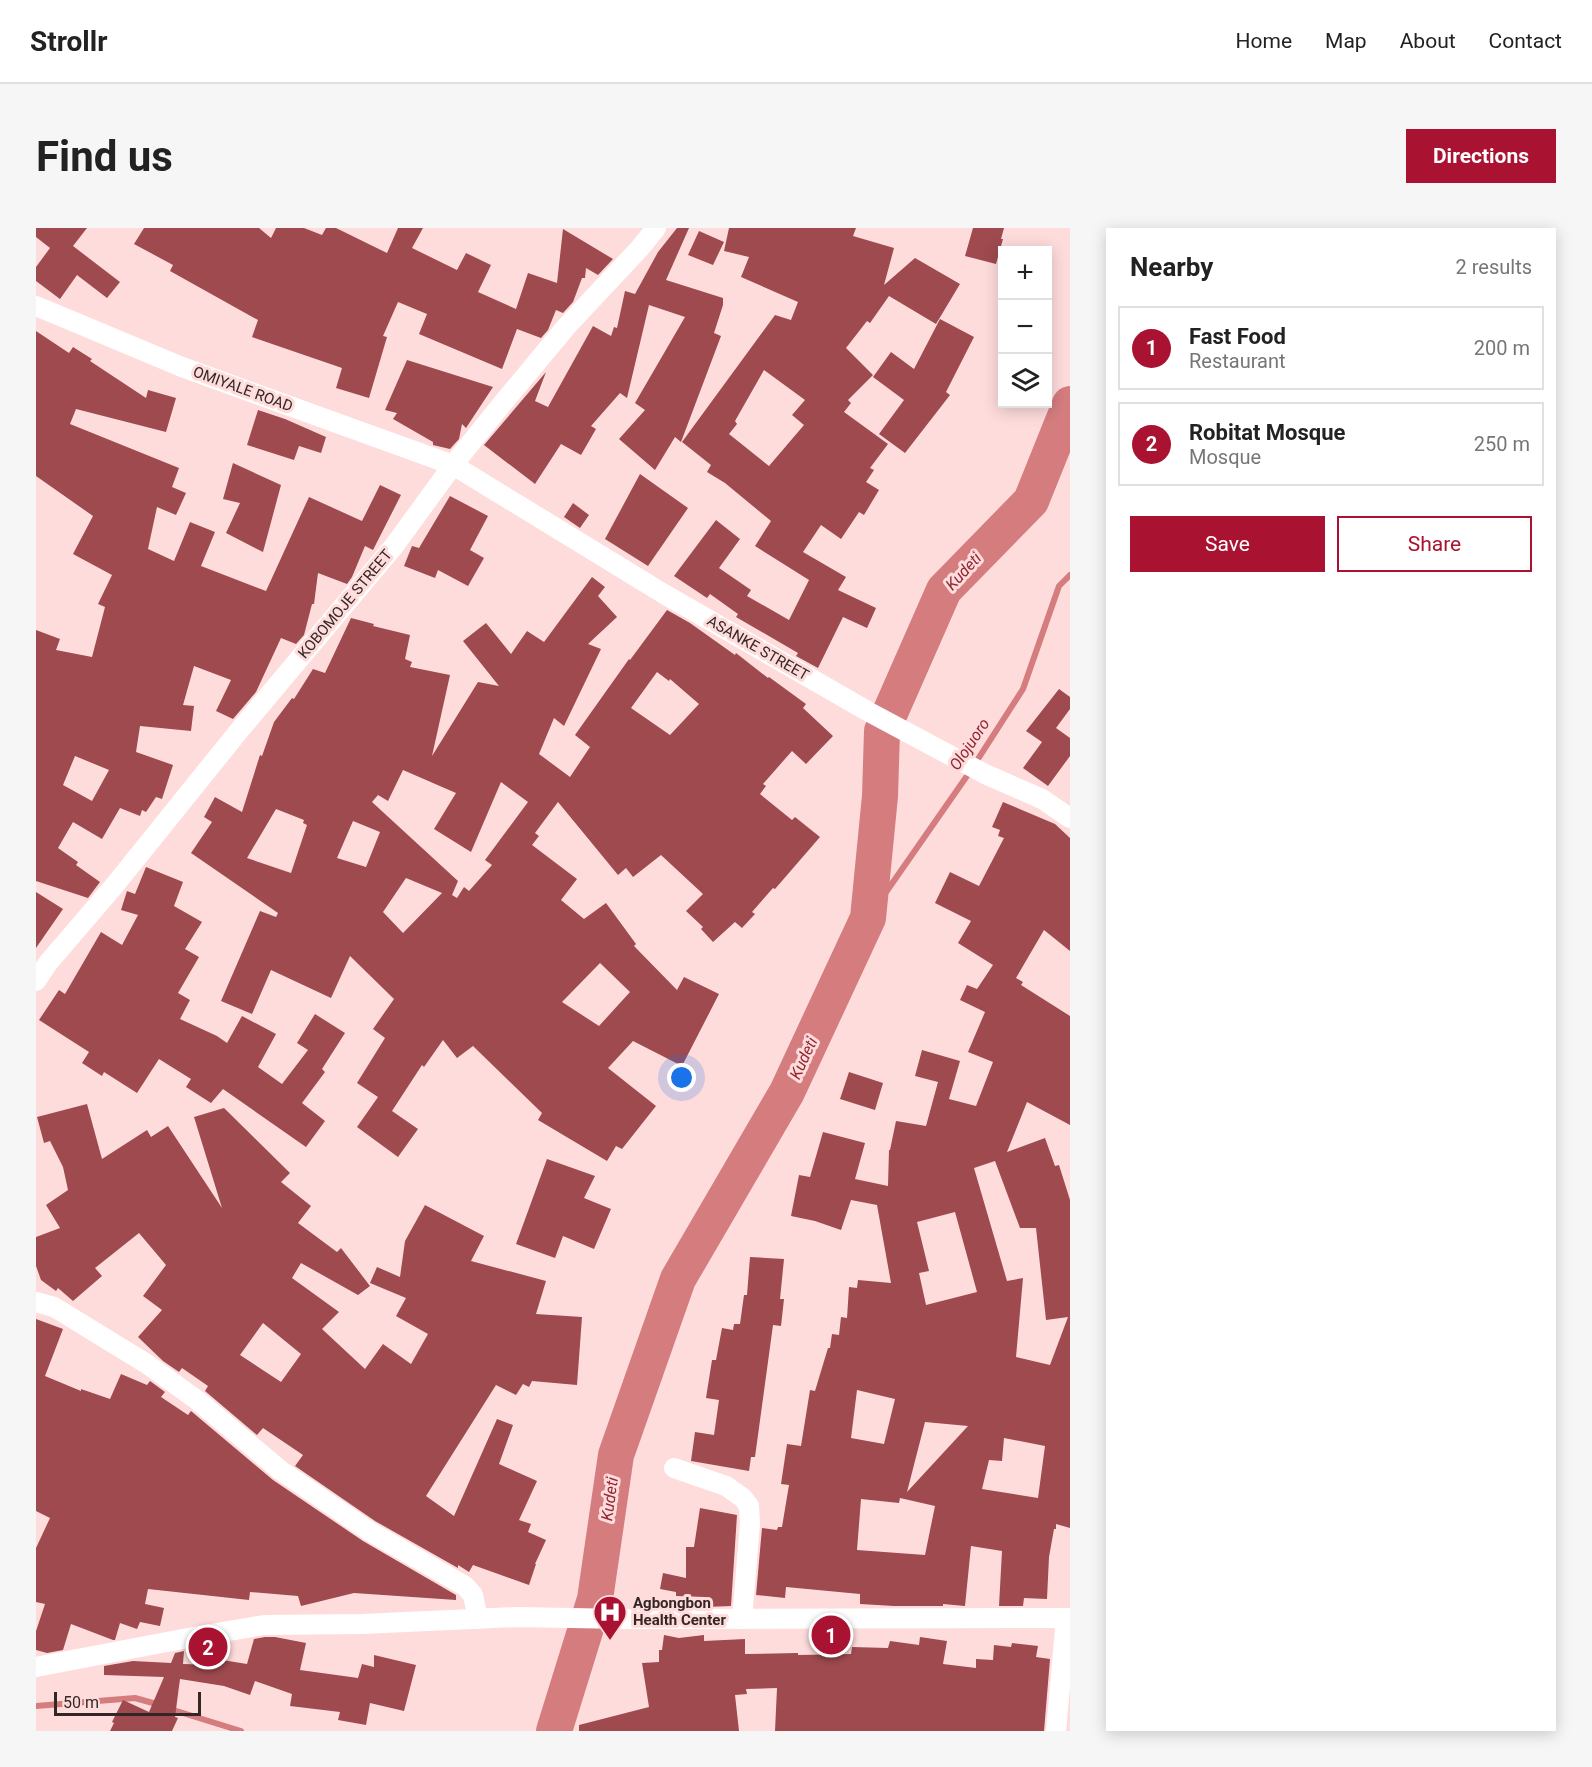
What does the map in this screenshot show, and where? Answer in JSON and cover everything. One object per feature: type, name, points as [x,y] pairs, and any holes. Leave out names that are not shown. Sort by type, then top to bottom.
[{"type":"street","name":"KOBOMOJE STREET","points":[[36,981],[48,963],[114,886],[238,732],[394,546],[453,465],[566,327],[656,228]]},
{"type":"street","name":"OMIYALE ROAD","points":[[36,306],[182,367],[453,465]]},
{"type":"street","name":"ASANKE STREET","points":[[453,465],[664,594],[869,712],[985,774],[1042,799],[1070,818]]},
{"type":"street","points":[[36,1302],[54,1307],[147,1364],[197,1400],[280,1470],[369,1531],[465,1586],[473,1595],[478,1619]]},
{"type":"street","points":[[674,1468],[726,1486],[743,1498],[749,1506],[750,1524],[742,1619]]},
{"type":"street","points":[[36,1667],[264,1625],[362,1624],[517,1617],[624,1619],[1068,1618],[1056,1731]]},
{"type":"building","points":[[36,228],[87,228],[73,246],[120,282],[107,298],[77,275],[60,299],[36,281],[36,267],[50,248],[36,237]]},
{"type":"building","points":[[144,228],[259,228],[271,238],[276,228],[304,228],[322,235],[326,228],[336,228],[387,253],[398,228],[423,228],[412,248],[457,270],[466,253],[491,265],[478,292],[516,309],[528,273],[557,283],[563,229],[613,259],[598,275],[586,268],[585,278],[582,278],[573,302],[563,313],[556,310],[548,330],[541,338],[517,329],[502,369],[419,334],[427,314],[398,302],[383,336],[387,337],[369,398],[336,388],[342,368],[252,337],[258,320],[170,271],[173,265],[134,244]]},
{"type":"building","points":[[677,228],[689,228],[666,280],[723,298],[714,333],[721,336],[681,442],[675,437],[655,470],[619,439],[645,410],[635,403],[685,317],[649,305],[627,398],[620,393],[591,426],[596,429],[581,455],[561,444],[535,484],[484,445],[546,372],[535,401],[548,407],[593,326],[611,336],[614,327],[617,328],[625,291],[635,294],[658,252]]},
{"type":"building","points":[[729,228],[856,228],[853,236],[894,248],[884,285],[915,258],[960,284],[936,324],[889,296],[870,323],[867,321],[846,348],[873,375],[848,400],[851,403],[844,412],[888,444],[870,468],[874,470],[866,482],[879,490],[864,515],[859,512],[841,539],[821,525],[803,552],[846,577],[838,590],[876,608],[867,628],[843,617],[818,668],[796,656],[798,653],[736,617],[738,614],[710,594],[707,598],[674,576],[716,520],[740,539],[719,568],[751,590],[747,596],[789,620],[809,580],[755,546],[771,521],[725,483],[707,472],[711,465],[682,442],[775,315],[791,320],[798,302],[741,277],[749,257],[724,251]],"holes":[[[764,370],[805,400],[792,415],[804,425],[769,466],[729,434],[737,424],[735,421]]]},
{"type":"building","points":[[973,228],[1004,228],[1001,246],[998,246],[996,264],[965,256]]},
{"type":"building","points":[[699,231],[724,242],[713,265],[688,255]]},
{"type":"building","points":[[940,319],[974,337],[946,392],[950,395],[905,453],[879,434],[904,400],[873,377],[891,352],[914,369]]},
{"type":"building","points":[[36,331],[69,353],[73,347],[146,398],[148,390],[176,398],[166,432],[76,409],[70,424],[179,468],[172,487],[186,493],[176,515],[157,507],[148,549],[174,561],[190,522],[215,532],[201,566],[266,591],[309,497],[362,521],[380,485],[401,495],[373,550],[365,546],[347,584],[318,573],[314,604],[312,604],[304,635],[296,644],[281,638],[256,692],[233,719],[216,711],[231,680],[194,666],[183,705],[194,706],[191,731],[140,726],[136,752],[173,765],[162,799],[156,797],[146,812],[142,810],[140,816],[120,808],[102,839],[73,822],[58,848],[78,862],[76,865],[100,882],[88,898],[36,881],[36,630],[60,639],[56,650],[92,657],[105,607],[98,604],[112,575],[73,554],[93,516],[36,476]],"holes":[[[75,756],[109,770],[92,801],[63,785]]]},
{"type":"building","points":[[407,360],[493,387],[466,428],[462,424],[459,439],[450,449],[433,445],[433,442],[393,419],[397,413],[385,410]]},
{"type":"building","points":[[258,410],[326,437],[321,453],[299,446],[294,460],[247,445]]},
{"type":"building","points":[[233,463],[281,485],[263,552],[226,533],[240,503],[223,499]]},
{"type":"building","points":[[640,474],[688,508],[648,566],[605,539]]},
{"type":"building","points":[[450,496],[488,516],[470,550],[484,558],[468,586],[438,570],[435,578],[404,566],[412,546],[419,548]]},
{"type":"building","points":[[573,503],[589,515],[580,528],[564,517]]},
{"type":"building","points":[[592,577],[605,587],[598,596],[617,617],[588,644],[601,649],[564,726],[554,718],[539,754],[570,777],[590,747],[575,735],[667,610],[690,623],[735,655],[736,653],[806,704],[803,708],[833,736],[806,764],[792,751],[763,784],[766,786],[760,794],[792,820],[795,817],[820,837],[752,912],[755,914],[742,928],[735,922],[713,942],[701,929],[703,927],[686,911],[703,894],[661,855],[633,877],[626,868],[618,875],[558,802],[535,833],[539,836],[532,845],[577,879],[561,900],[584,919],[606,903],[636,944],[634,946],[677,990],[684,977],[719,994],[682,1066],[633,1041],[608,1068],[656,1106],[622,1149],[616,1146],[607,1161],[538,1120],[542,1113],[473,1046],[457,1058],[443,1040],[424,1067],[422,1065],[392,1111],[418,1129],[398,1157],[357,1127],[378,1097],[357,1083],[385,1038],[373,1029],[394,999],[350,956],[331,998],[271,970],[252,1014],[221,1001],[260,911],[276,917],[278,913],[191,853],[212,822],[204,817],[215,797],[242,812],[260,755],[262,756],[274,722],[292,698],[294,699],[313,669],[325,673],[351,618],[410,635],[405,659],[412,662],[410,667],[450,675],[432,756],[478,682],[499,686],[463,641],[486,623],[511,654],[527,631],[544,642]],"holes":[[[657,672],[669,681],[670,679],[699,704],[670,735],[631,708]],[[403,770],[456,793],[434,829],[471,852],[501,782],[528,802],[485,860],[492,865],[469,891],[464,887],[457,898],[452,895],[458,881],[372,802],[378,795],[388,801]],[[276,809],[304,820],[303,823],[307,825],[291,873],[247,858]],[[353,821],[380,832],[366,867],[337,858]],[[406,878],[442,893],[403,933],[383,912]],[[600,963],[630,992],[599,1026],[562,1002]]]},
{"type":"building","points":[[1059,689],[1070,697],[1070,709],[1056,728],[1070,738],[1070,756],[1048,786],[1023,768],[1042,742],[1026,731]]},
{"type":"building","points":[[1003,802],[1055,824],[1070,838],[1070,951],[1044,930],[1016,978],[1023,982],[1021,985],[1070,1016],[1070,1125],[1027,1102],[1007,1152],[1045,1138],[1055,1166],[1059,1165],[1070,1200],[1070,1528],[1056,1524],[1056,1529],[1054,1529],[1049,1557],[1047,1599],[1024,1598],[1023,1606],[999,1606],[1002,1551],[971,1546],[965,1606],[860,1604],[860,1594],[786,1587],[785,1598],[756,1595],[762,1528],[777,1530],[778,1527],[782,1527],[789,1485],[781,1484],[787,1444],[801,1446],[810,1390],[815,1391],[828,1348],[830,1348],[832,1334],[839,1335],[841,1317],[847,1318],[849,1287],[857,1288],[858,1280],[891,1283],[877,1205],[851,1200],[841,1230],[791,1216],[799,1175],[810,1177],[823,1132],[865,1143],[855,1179],[888,1186],[889,1150],[896,1121],[926,1126],[938,1082],[915,1076],[922,1050],[960,1061],[949,1099],[976,1106],[993,1062],[968,1052],[985,1012],[960,1000],[967,985],[977,989],[993,965],[958,943],[971,921],[935,903],[950,872],[979,886],[1004,838],[998,836],[1000,830],[992,827]],"holes":[[[995,1161],[1020,1228],[1036,1228],[1046,1320],[1068,1317],[1050,1365],[1016,1357],[1023,1278],[1007,1281],[974,1168]],[[955,1212],[977,1292],[926,1305],[919,1273],[929,1271],[917,1222]],[[857,1390],[895,1399],[884,1444],[851,1438]],[[925,1422],[968,1426],[907,1492]],[[1004,1438],[1045,1446],[1038,1498],[982,1489],[989,1460],[1002,1461]],[[900,1498],[935,1506],[925,1555],[857,1550],[861,1499],[899,1503]]]},
{"type":"building","points":[[146,867],[183,882],[174,906],[202,922],[185,949],[199,957],[178,993],[190,1000],[180,1019],[227,1043],[242,1016],[276,1034],[258,1067],[282,1084],[308,1050],[297,1043],[315,1014],[345,1033],[322,1069],[325,1072],[302,1103],[325,1121],[306,1147],[223,1089],[211,1103],[186,1087],[191,1079],[159,1059],[137,1093],[104,1072],[102,1076],[82,1063],[89,1052],[39,1020],[59,990],[65,994],[101,932],[122,945],[138,915],[121,910],[127,891],[135,894]]},
{"type":"building","points":[[36,892],[63,909],[36,948]]},
{"type":"building","points":[[849,1072],[883,1083],[875,1110],[840,1099]]},
{"type":"building","points":[[87,1104],[102,1159],[147,1130],[151,1137],[168,1126],[222,1208],[194,1117],[224,1108],[290,1173],[281,1182],[311,1206],[298,1223],[337,1252],[341,1248],[370,1286],[358,1295],[301,1263],[292,1278],[339,1312],[322,1329],[365,1369],[383,1344],[411,1364],[428,1334],[396,1316],[406,1298],[370,1283],[377,1267],[400,1277],[405,1241],[425,1205],[484,1236],[471,1261],[546,1281],[536,1314],[582,1317],[577,1385],[532,1381],[529,1387],[523,1384],[516,1395],[496,1385],[426,1496],[454,1516],[497,1419],[513,1425],[499,1464],[537,1481],[519,1520],[531,1524],[528,1532],[546,1540],[535,1564],[529,1585],[473,1565],[469,1572],[458,1565],[458,1568],[375,1521],[295,1466],[303,1455],[263,1428],[257,1435],[205,1391],[208,1386],[182,1368],[179,1372],[163,1361],[138,1337],[162,1310],[143,1296],[166,1265],[139,1233],[95,1268],[102,1276],[73,1301],[58,1288],[56,1291],[41,1280],[36,1266],[36,1237],[60,1228],[46,1205],[68,1190],[63,1167],[50,1141],[44,1143],[37,1117]],"holes":[[[263,1323],[301,1354],[281,1382],[240,1355]]]},
{"type":"building","points":[[547,1159],[595,1176],[584,1198],[611,1209],[594,1249],[563,1236],[555,1258],[516,1244]]},
{"type":"building","points":[[750,1257],[784,1259],[780,1299],[784,1299],[781,1326],[773,1325],[755,1457],[751,1457],[749,1471],[691,1461],[695,1432],[714,1435],[719,1400],[706,1398],[712,1360],[716,1360],[722,1328],[733,1330],[734,1324],[740,1324],[744,1295],[747,1295]]},
{"type":"building","points":[[36,1319],[63,1329],[45,1376],[81,1391],[81,1389],[110,1399],[121,1374],[147,1385],[150,1381],[165,1392],[161,1397],[188,1415],[191,1411],[273,1480],[363,1541],[456,1595],[456,1600],[354,1593],[301,1606],[298,1596],[250,1592],[249,1600],[148,1589],[145,1604],[164,1608],[160,1626],[140,1622],[137,1629],[120,1623],[115,1640],[113,1640],[71,1624],[63,1650],[47,1653],[36,1650],[36,1631],[45,1604],[36,1602],[36,1548],[50,1518],[36,1511]]},
{"type":"building","points":[[700,1508],[737,1515],[731,1606],[706,1607],[705,1597],[676,1596],[676,1592],[660,1589],[663,1573],[686,1578],[686,1547],[694,1547]]},
{"type":"building","points":[[664,1635],[679,1638],[704,1635],[704,1641],[745,1639],[745,1654],[798,1653],[798,1655],[851,1654],[852,1647],[888,1648],[890,1641],[919,1645],[920,1637],[947,1641],[943,1664],[976,1668],[976,1659],[993,1660],[994,1645],[1011,1647],[1012,1643],[1038,1646],[1036,1657],[1050,1659],[1044,1731],[775,1731],[777,1688],[746,1689],[747,1694],[735,1695],[739,1731],[579,1731],[579,1725],[649,1707],[642,1663],[659,1662],[659,1650],[662,1650]]},
{"type":"building","points":[[265,1637],[306,1643],[300,1670],[358,1678],[362,1664],[374,1667],[374,1655],[416,1665],[404,1711],[370,1703],[366,1725],[338,1720],[340,1712],[290,1706],[292,1694],[255,1681],[250,1695],[224,1686],[180,1679],[175,1717],[178,1718],[172,1731],[110,1731],[123,1700],[149,1712],[164,1677],[104,1675],[104,1666],[133,1661],[171,1663],[175,1653],[184,1651],[183,1664],[214,1665],[216,1659],[247,1664],[254,1639]]},
{"type":"waterway","name":"Kudeti","points":[[554,1731],[595,1599],[616,1455],[678,1279],[787,1092],[868,918],[880,796],[882,731],[944,590],[1031,501],[1070,404]]},
{"type":"waterway","name":"Olojuoro","points":[[868,918],[969,773],[1023,689],[1059,586],[1070,575]]},
{"type":"waterway","points":[[36,1706],[135,1698],[160,1705]]},
{"type":"waterway","points":[[170,1709],[241,1731]]},
{"type":"place","name":"Fast Food","points":[[831,1635]]},
{"type":"place","name":"Agbongbon Health Center","points":[[610,1641]]},
{"type":"place","name":"Robitat Mosque","points":[[208,1647]]}]
